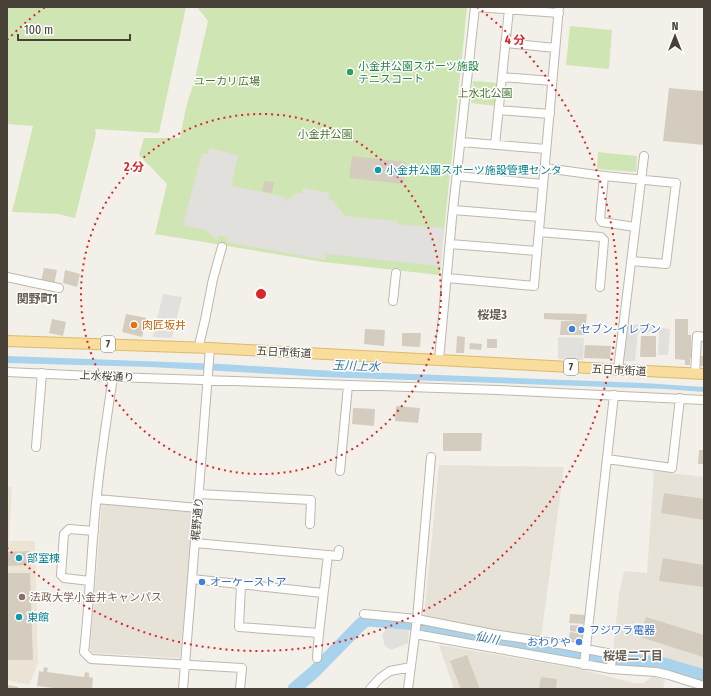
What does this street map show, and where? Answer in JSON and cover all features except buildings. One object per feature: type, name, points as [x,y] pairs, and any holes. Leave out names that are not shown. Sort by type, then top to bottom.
[{"type":"main road","name":"五日市街道","points":[[7,341],[204,348],[699,374]]},
{"type":"street","points":[[439,360],[453,210],[475,7],[509,10],[559,10],[534,286],[447,278]]},
{"type":"street","points":[[495,145],[509,10]]},
{"type":"street","points":[[505,43],[555,48]]},
{"type":"street","points":[[502,77],[552,81]]},
{"type":"street","points":[[499,110],[550,114]]},
{"type":"street","points":[[460,142],[546,149]]},
{"type":"street","points":[[618,370],[644,156]]},
{"type":"street","points":[[545,168],[604,176],[676,183],[666,264],[632,260]]},
{"type":"street","points":[[457,176],[543,184]]},
{"type":"street","points":[[604,176],[600,219],[602,222],[635,227]]},
{"type":"street","points":[[453,210],[540,217]]},
{"type":"street","points":[[539,232],[601,236],[604,240],[600,287]]},
{"type":"street","points":[[450,244],[537,251]]},
{"type":"street","name":"梶野通り","points":[[183,689],[209,360],[200,341],[213,279],[222,247]]},
{"type":"street","points":[[393,301],[396,273]]},
{"type":"street","points":[[7,277],[59,288]]},
{"type":"street","points":[[699,374],[697,336],[704,337]]},
{"type":"street","name":"上水桜通り","points":[[7,372],[113,377],[208,378],[316,384],[614,395],[704,400]]},
{"type":"street","points":[[36,447],[42,373]]},
{"type":"street","points":[[113,377],[96,499],[88,619],[84,652],[91,659],[242,668],[240,689]]},
{"type":"street","points":[[340,471],[348,385]]},
{"type":"street","points":[[584,665],[614,395]]},
{"type":"street","points":[[607,459],[672,468],[680,398]]},
{"type":"street","points":[[408,689],[417,619],[431,457]]},
{"type":"street","points":[[199,494],[311,500],[310,524]]},
{"type":"street","points":[[96,499],[198,508]]},
{"type":"street","points":[[90,581],[64,578],[61,574],[64,534],[69,529],[94,531]]},
{"type":"street","points":[[195,542],[338,556],[339,550]]},
{"type":"street","points":[[317,658],[328,555]]},
{"type":"street","points":[[192,580],[323,593]]},
{"type":"street","points":[[241,585],[240,627],[319,633]]},
{"type":"street","points":[[364,614],[417,619],[493,634],[612,654],[611,669]]},
{"type":"street","points":[[415,632],[584,665],[611,669],[656,672],[704,686]]},
{"type":"street","points":[[370,689],[380,678],[390,671],[411,668]]},
{"type":"shaded area","points":[[209,148],[238,155],[231,186],[285,197],[285,202],[297,193],[302,193],[303,188],[329,193],[328,198],[331,199],[345,216],[397,221],[397,224],[444,228],[440,266],[326,254],[325,260],[227,242],[228,237],[218,235],[217,240],[206,230],[183,225],[202,153],[208,154]]},
{"type":"shaded area","points":[[163,294],[182,297],[172,338],[153,337]]},
{"type":"shaded area","points":[[626,323],[670,329],[668,355],[658,355],[659,333],[638,332],[635,361],[621,361]]},
{"type":"shaded area","points":[[558,337],[584,338],[583,360],[558,359]]},
{"type":"shaded area","points":[[439,465],[564,467],[541,638],[424,617]]},
{"type":"shaded area","points":[[654,471],[704,477],[704,673],[656,659],[613,652],[619,594],[624,571],[647,573]]},
{"type":"shaded area","name":"法政大学小金井キャンパス","points":[[7,486],[12,487],[9,541],[35,541],[38,663],[29,685],[7,680]]},
{"type":"shaded area","points":[[102,502],[195,510],[179,658],[93,653],[90,649]]},
{"type":"shaded area","points":[[387,624],[409,628],[408,643],[391,650],[385,646],[382,635]]},
{"type":"shaded area","points":[[439,645],[580,669],[634,683],[643,683],[653,676],[665,680],[663,689],[454,689]]},
{"type":"green space","points":[[7,7],[186,7],[159,133],[95,129],[96,134],[75,218],[58,214],[12,212],[33,126],[7,124]]},
{"type":"green space","name":"小金井公園","points":[[197,7],[467,7],[439,275],[323,262],[155,234],[167,184],[139,155],[144,138],[180,138],[186,107],[194,82],[208,21]]},
{"type":"green space","points":[[570,26],[612,30],[609,69],[566,65]]},
{"type":"green space","name":"上水北公園","points":[[473,81],[499,83],[496,106],[471,103]]},
{"type":"green space","points":[[598,152],[637,156],[636,172],[597,169]]},
{"type":"water","points":[[7,356],[643,383],[704,387],[704,392],[665,389],[323,377],[151,367],[7,363]]},
{"type":"waterway","name":"仙川","points":[[294,689],[314,672],[361,624],[367,620],[408,623],[526,645],[618,659],[664,664],[704,676]]},
{"type":"place","name":"小金井公園スポーツ施設 テニスコート","points":[[350,72]]},
{"type":"place","name":"小金井公園スポーツ施設管理センタ","points":[[378,170]]},
{"type":"place","name":"肉匠坂井","points":[[134,325]]},
{"type":"place","name":"セブン-イレブン","points":[[572,329]]},
{"type":"place","name":"部室棟","points":[[19,558]]},
{"type":"place","name":"オーケーストア","points":[[202,582]]},
{"type":"place","name":"法政大学小金井キャンパス","points":[[22,597]]},
{"type":"place","name":"東館","points":[[19,617]]},
{"type":"place","name":"フジワラ電器","points":[[581,630]]},
{"type":"place","name":"おわりや","points":[[579,642]]},
{"type":"district","name":"関野町1","points":[[37,299]]},
{"type":"district","name":"桜堤3","points":[[492,315]]},
{"type":"district","name":"桜堤二丁目","points":[[633,656]]},
{"type":"park label","name":"ユーカリ広場","points":[[227,81]]},
{"type":"water label","name":"玉川上水","points":[[356,366]]}]
